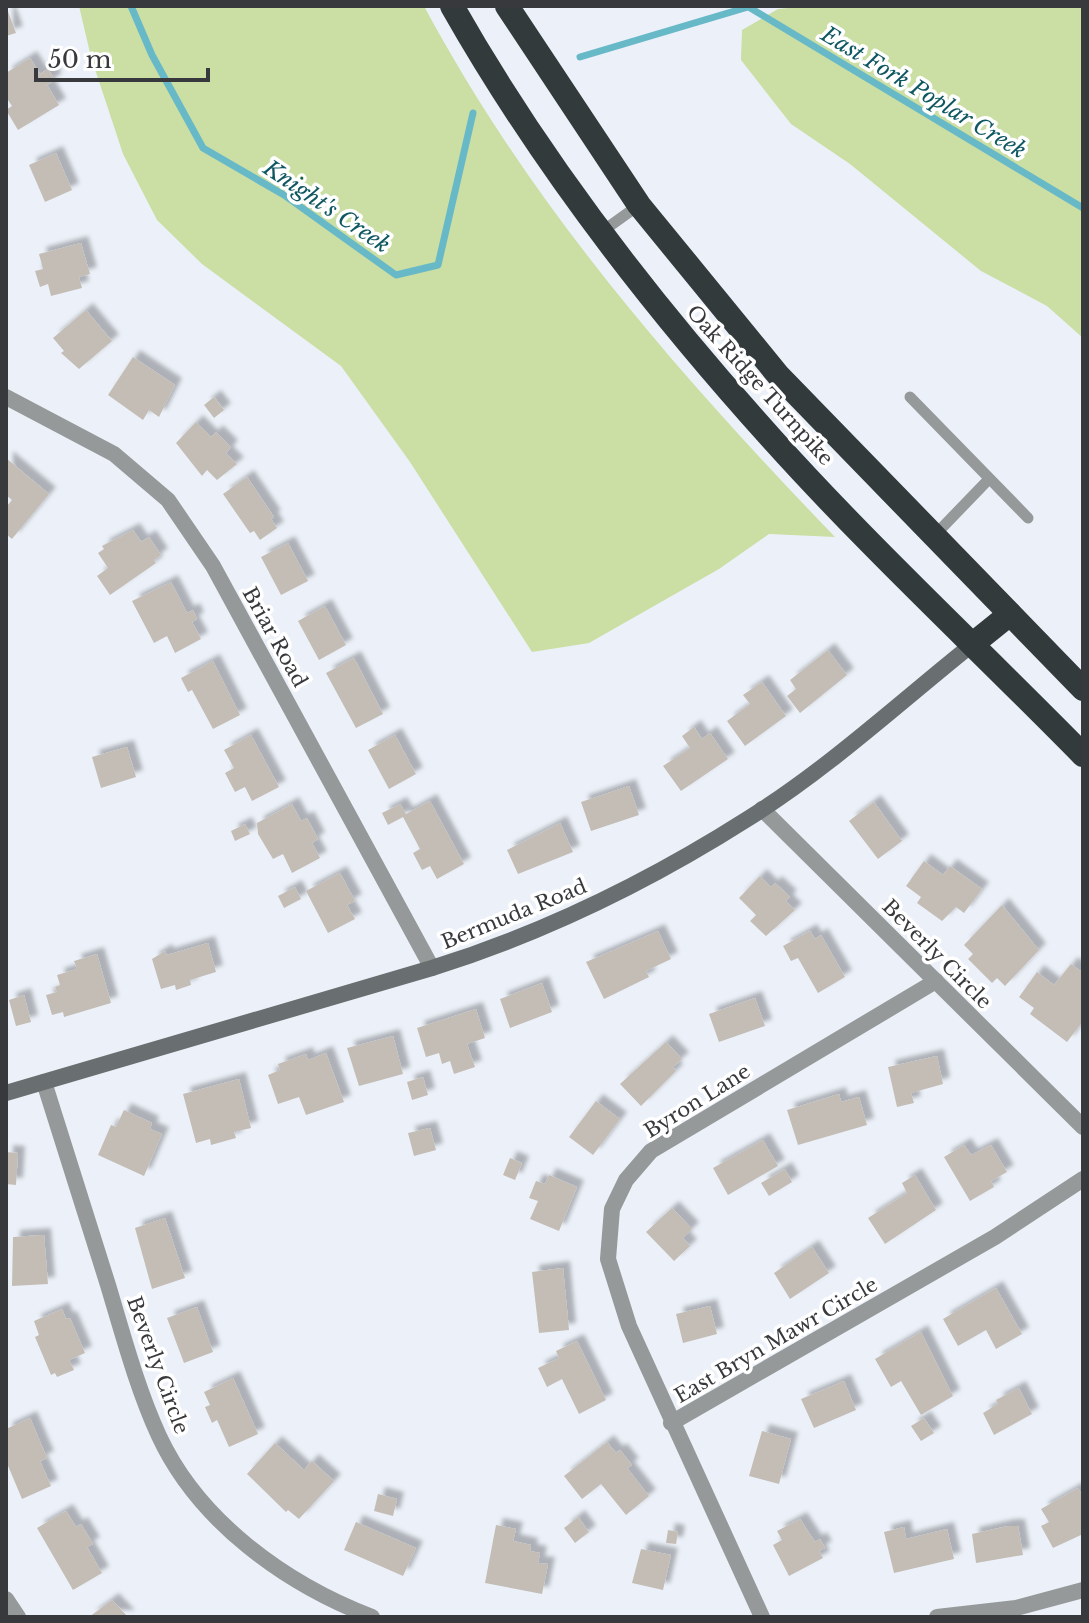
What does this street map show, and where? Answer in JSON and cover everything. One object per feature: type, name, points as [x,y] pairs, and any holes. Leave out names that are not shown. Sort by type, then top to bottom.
[{"type":"highway","name":"Oak Ridge Turnpike","points":[[452,6],[535,143],[600,233],[683,338],[774,442],[1083,755]]},
{"type":"highway","name":"Oak Ridge Turnpike","points":[[507,6],[639,205],[778,375],[1083,689]]},
{"type":"highway","points":[[974,643],[1010,614]]},
{"type":"street","name":"Briar Road","points":[[6,397],[114,454],[168,500],[213,566],[432,968]]},
{"type":"street","name":"Bermuda Road","points":[[6,1093],[488,951],[578,913],[665,868],[762,809],[974,643]]},
{"type":"street","name":"Beverly Circle","points":[[762,809],[1083,1127]]},
{"type":"street","name":"Byron Lane","points":[[671,1423],[629,1326],[608,1259],[612,1209],[626,1180],[651,1151],[698,1120],[936,981]]},
{"type":"street","name":"Beverly Circle","points":[[44,1082],[137,1379],[160,1438],[198,1495],[225,1527],[276,1568],[330,1601],[372,1617]]},
{"type":"street","name":"East Bryn Mawr Circle","points":[[762,1617],[671,1423],[995,1237],[1083,1179]]},
{"type":"street","points":[[937,1617],[1016,1608],[1083,1590]]},
{"type":"street","points":[[6,1599],[18,1617]]},
{"type":"lane","points":[[600,233],[639,205]]},
{"type":"lane","points":[[910,397],[1028,518]]},
{"type":"lane","points":[[935,535],[989,479]]},
{"type":"green space","points":[[79,6],[424,6],[511,151],[611,286],[720,414],[835,537],[769,534],[719,569],[589,643],[532,652],[410,462],[341,366],[202,264],[157,220],[123,154],[91,57]]},
{"type":"green space","points":[[810,6],[1083,6],[1083,338],[1047,306],[981,271],[850,164],[791,124],[741,60],[742,30],[778,9]]},
{"type":"building","points":[[6,6],[16,33],[6,36]]},
{"type":"building","points":[[30,58],[40,74],[48,69],[55,80],[47,85],[59,105],[18,130],[6,110],[12,106],[6,97],[6,73]]},
{"type":"building","points":[[56,153],[72,190],[45,202],[29,165]]},
{"type":"building","points":[[81,243],[90,274],[79,277],[82,288],[51,296],[48,284],[40,287],[35,271],[43,269],[39,254]]},
{"type":"building","points":[[86,310],[112,341],[79,369],[61,353],[64,351],[53,338]]},
{"type":"building","points":[[133,357],[175,385],[159,417],[149,410],[143,420],[108,395]]},
{"type":"building","points":[[214,397],[224,410],[214,418],[204,405]]},
{"type":"building","points":[[196,422],[211,437],[216,432],[231,447],[226,453],[237,464],[217,480],[207,470],[202,476],[176,443]]},
{"type":"building","points":[[6,458],[49,494],[12,539],[6,534],[6,507],[12,500],[6,495]]},
{"type":"building","points":[[247,477],[274,517],[271,519],[277,528],[260,540],[254,531],[250,533],[223,494]]},
{"type":"building","points":[[133,530],[141,542],[149,537],[161,555],[154,560],[156,563],[110,595],[97,576],[108,568],[98,553],[104,549],[102,546]]},
{"type":"building","points":[[288,543],[308,581],[281,595],[261,557]]},
{"type":"building","points":[[171,582],[187,613],[193,610],[197,619],[192,622],[201,639],[175,653],[167,636],[154,643],[132,601]]},
{"type":"building","points":[[325,606],[346,645],[319,660],[298,621]]},
{"type":"building","points":[[828,650],[847,675],[800,713],[787,696],[796,689],[790,680]]},
{"type":"building","points":[[354,658],[383,714],[356,728],[326,673]]},
{"type":"building","points":[[213,661],[240,715],[213,729],[192,690],[188,692],[181,678]]},
{"type":"building","points":[[762,682],[786,716],[745,746],[727,721],[750,704],[743,695]]},
{"type":"building","points":[[694,727],[702,739],[710,733],[728,759],[681,791],[663,766],[690,748],[682,736]]},
{"type":"building","points":[[251,735],[279,787],[252,801],[245,787],[235,792],[225,773],[234,768],[224,750]]},
{"type":"building","points":[[395,735],[416,774],[389,789],[368,750]]},
{"type":"building","points":[[127,747],[136,777],[101,788],[92,757]]},
{"type":"building","points":[[629,786],[639,815],[591,831],[581,802]]},
{"type":"building","points":[[430,801],[464,864],[437,879],[430,866],[422,870],[413,853],[420,849],[403,817],[388,825],[382,813],[400,804],[406,814]]},
{"type":"building","points":[[874,802],[902,841],[878,859],[849,821]]},
{"type":"building","points":[[292,804],[301,821],[307,818],[318,839],[312,843],[320,858],[292,873],[283,854],[273,859],[258,834],[257,823]]},
{"type":"building","points":[[560,823],[573,852],[518,874],[507,850]]},
{"type":"building","points":[[245,824],[250,834],[235,841],[231,831]]},
{"type":"building","points":[[924,861],[943,875],[950,866],[982,889],[964,913],[956,907],[942,921],[917,903],[921,897],[906,886]]},
{"type":"building","points":[[340,873],[355,901],[347,905],[355,919],[328,933],[306,891]]},
{"type":"building","points":[[760,876],[771,887],[775,883],[790,897],[786,901],[795,910],[766,936],[750,921],[756,915],[739,898]]},
{"type":"building","points":[[295,887],[301,899],[284,908],[278,896]]},
{"type":"building","points":[[1002,905],[1039,950],[1005,986],[997,978],[992,983],[968,959],[973,954],[964,945]]},
{"type":"building","points":[[658,931],[671,959],[646,971],[649,977],[604,999],[586,962]]},
{"type":"building","points":[[810,931],[815,939],[821,935],[845,977],[818,993],[798,958],[791,961],[783,946]]},
{"type":"building","points":[[208,943],[216,972],[190,980],[191,985],[176,990],[175,985],[161,989],[152,959],[165,951],[167,955]]},
{"type":"building","points":[[97,954],[111,1003],[64,1017],[63,1012],[52,1015],[46,995],[57,992],[55,987],[60,985],[57,975],[77,969],[74,961]]},
{"type":"building","points":[[1071,964],[1083,973],[1083,1021],[1067,1042],[1030,1014],[1034,1008],[1019,997],[1037,972],[1054,985]]},
{"type":"building","points":[[542,983],[552,1012],[510,1028],[500,999]]},
{"type":"building","points":[[24,995],[31,1022],[16,1026],[9,1000]]},
{"type":"building","points":[[755,998],[765,1026],[719,1042],[709,1014]]},
{"type":"building","points":[[476,1009],[485,1038],[467,1044],[475,1067],[454,1074],[450,1061],[442,1064],[439,1053],[426,1057],[417,1028]]},
{"type":"building","points":[[393,1036],[403,1074],[359,1086],[347,1048]]},
{"type":"building","points":[[666,1042],[682,1059],[673,1067],[676,1071],[641,1106],[620,1084]]},
{"type":"building","points":[[326,1053],[344,1102],[306,1115],[299,1097],[278,1104],[268,1075],[280,1070],[278,1064],[306,1054],[308,1060]]},
{"type":"building","points":[[937,1056],[943,1084],[911,1093],[914,1103],[897,1107],[888,1067]]},
{"type":"building","points":[[423,1077],[428,1095],[412,1100],[407,1082]]},
{"type":"building","points":[[239,1079],[251,1128],[234,1132],[236,1138],[211,1145],[210,1139],[196,1143],[183,1094]]},
{"type":"building","points":[[839,1094],[841,1102],[859,1097],[867,1125],[798,1145],[787,1110]]},
{"type":"building","points":[[596,1101],[620,1119],[593,1155],[569,1137]]},
{"type":"building","points":[[124,1110],[152,1123],[150,1129],[162,1134],[144,1176],[98,1155],[111,1125],[116,1127]]},
{"type":"building","points":[[430,1128],[436,1150],[414,1156],[408,1133]]},
{"type":"building","points":[[763,1140],[778,1166],[728,1195],[713,1168]]},
{"type":"building","points":[[964,1145],[971,1155],[991,1145],[1007,1172],[991,1181],[994,1187],[970,1201],[944,1157]]},
{"type":"building","points":[[6,1152],[18,1153],[16,1185],[6,1184]]},
{"type":"building","points":[[510,1158],[522,1163],[515,1180],[503,1175]]},
{"type":"building","points":[[785,1169],[792,1182],[769,1196],[761,1183]]},
{"type":"building","points":[[549,1175],[577,1187],[559,1231],[530,1219],[538,1201],[529,1198],[536,1181],[545,1184]]},
{"type":"building","points":[[915,1175],[936,1210],[885,1244],[868,1218],[907,1193],[902,1183]]},
{"type":"building","points":[[672,1208],[692,1229],[683,1238],[690,1246],[674,1261],[646,1232]]},
{"type":"building","points":[[165,1218],[185,1278],[152,1289],[135,1228]]},
{"type":"building","points":[[44,1235],[48,1284],[12,1286],[13,1237]]},
{"type":"building","points":[[812,1247],[829,1273],[790,1299],[774,1273]]},
{"type":"building","points":[[563,1268],[569,1330],[539,1333],[532,1272]]},
{"type":"building","points":[[996,1288],[1022,1334],[996,1349],[986,1330],[958,1346],[943,1319]]},
{"type":"building","points":[[710,1306],[717,1334],[683,1343],[676,1314]]},
{"type":"building","points":[[197,1307],[213,1352],[184,1363],[167,1318]]},
{"type":"building","points":[[62,1309],[66,1319],[70,1318],[85,1353],[69,1360],[74,1370],[57,1377],[55,1373],[51,1375],[35,1337],[39,1335],[34,1321]]},
{"type":"building","points":[[921,1332],[953,1396],[921,1415],[901,1381],[891,1387],[875,1359]]},
{"type":"building","points":[[577,1341],[606,1400],[579,1414],[562,1379],[547,1387],[538,1368],[559,1358],[556,1351]]},
{"type":"building","points":[[233,1378],[258,1434],[229,1447],[217,1420],[212,1423],[205,1407],[210,1405],[204,1392]]},
{"type":"building","points":[[844,1381],[856,1410],[814,1428],[801,1399]]},
{"type":"building","points":[[1019,1388],[1032,1414],[994,1435],[983,1413],[998,1404],[996,1400]]},
{"type":"building","points":[[30,1418],[47,1458],[40,1461],[51,1486],[22,1499],[6,1461],[6,1429]]},
{"type":"building","points":[[924,1418],[934,1433],[921,1441],[911,1426]]},
{"type":"building","points":[[762,1431],[791,1439],[779,1484],[749,1476]]},
{"type":"building","points":[[607,1442],[616,1453],[620,1450],[632,1465],[627,1468],[649,1496],[626,1515],[601,1484],[582,1499],[564,1476]]},
{"type":"building","points":[[275,1443],[304,1470],[312,1461],[334,1481],[299,1519],[288,1510],[286,1512],[247,1474]]},
{"type":"building","points":[[1078,1488],[1083,1497],[1083,1534],[1053,1548],[1041,1526],[1049,1522],[1041,1509]]},
{"type":"building","points":[[378,1494],[397,1499],[393,1516],[374,1511]]},
{"type":"building","points":[[66,1511],[76,1527],[81,1524],[93,1544],[87,1547],[102,1573],[73,1590],[37,1528]]},
{"type":"building","points":[[578,1517],[589,1532],[575,1543],[564,1528]]},
{"type":"building","points":[[800,1519],[815,1542],[820,1539],[825,1548],[819,1551],[823,1558],[789,1576],[773,1545],[782,1540],[777,1531]]},
{"type":"building","points":[[356,1522],[416,1548],[403,1576],[344,1550]]},
{"type":"building","points":[[496,1525],[516,1529],[513,1541],[531,1545],[530,1551],[540,1553],[538,1563],[548,1564],[542,1594],[485,1583]]},
{"type":"building","points":[[1018,1526],[1023,1555],[976,1563],[972,1534]]},
{"type":"building","points":[[904,1527],[906,1539],[947,1529],[954,1559],[894,1573],[884,1532]]},
{"type":"building","points":[[668,1530],[678,1532],[676,1544],[666,1543]]},
{"type":"building","points":[[641,1549],[671,1555],[663,1590],[632,1583]]},
{"type":"building","points":[[112,1600],[128,1617],[89,1617]]},
{"type":"waterway","name":"Knight's Creek","points":[[131,6],[152,55],[203,148],[284,195],[396,275],[438,265],[473,113]]},
{"type":"waterway","name":"East Fork Poplar Creek","points":[[747,6],[1083,208]]},
{"type":"waterway","name":"Knight's Creek","points":[[580,57],[748,7]]}]
